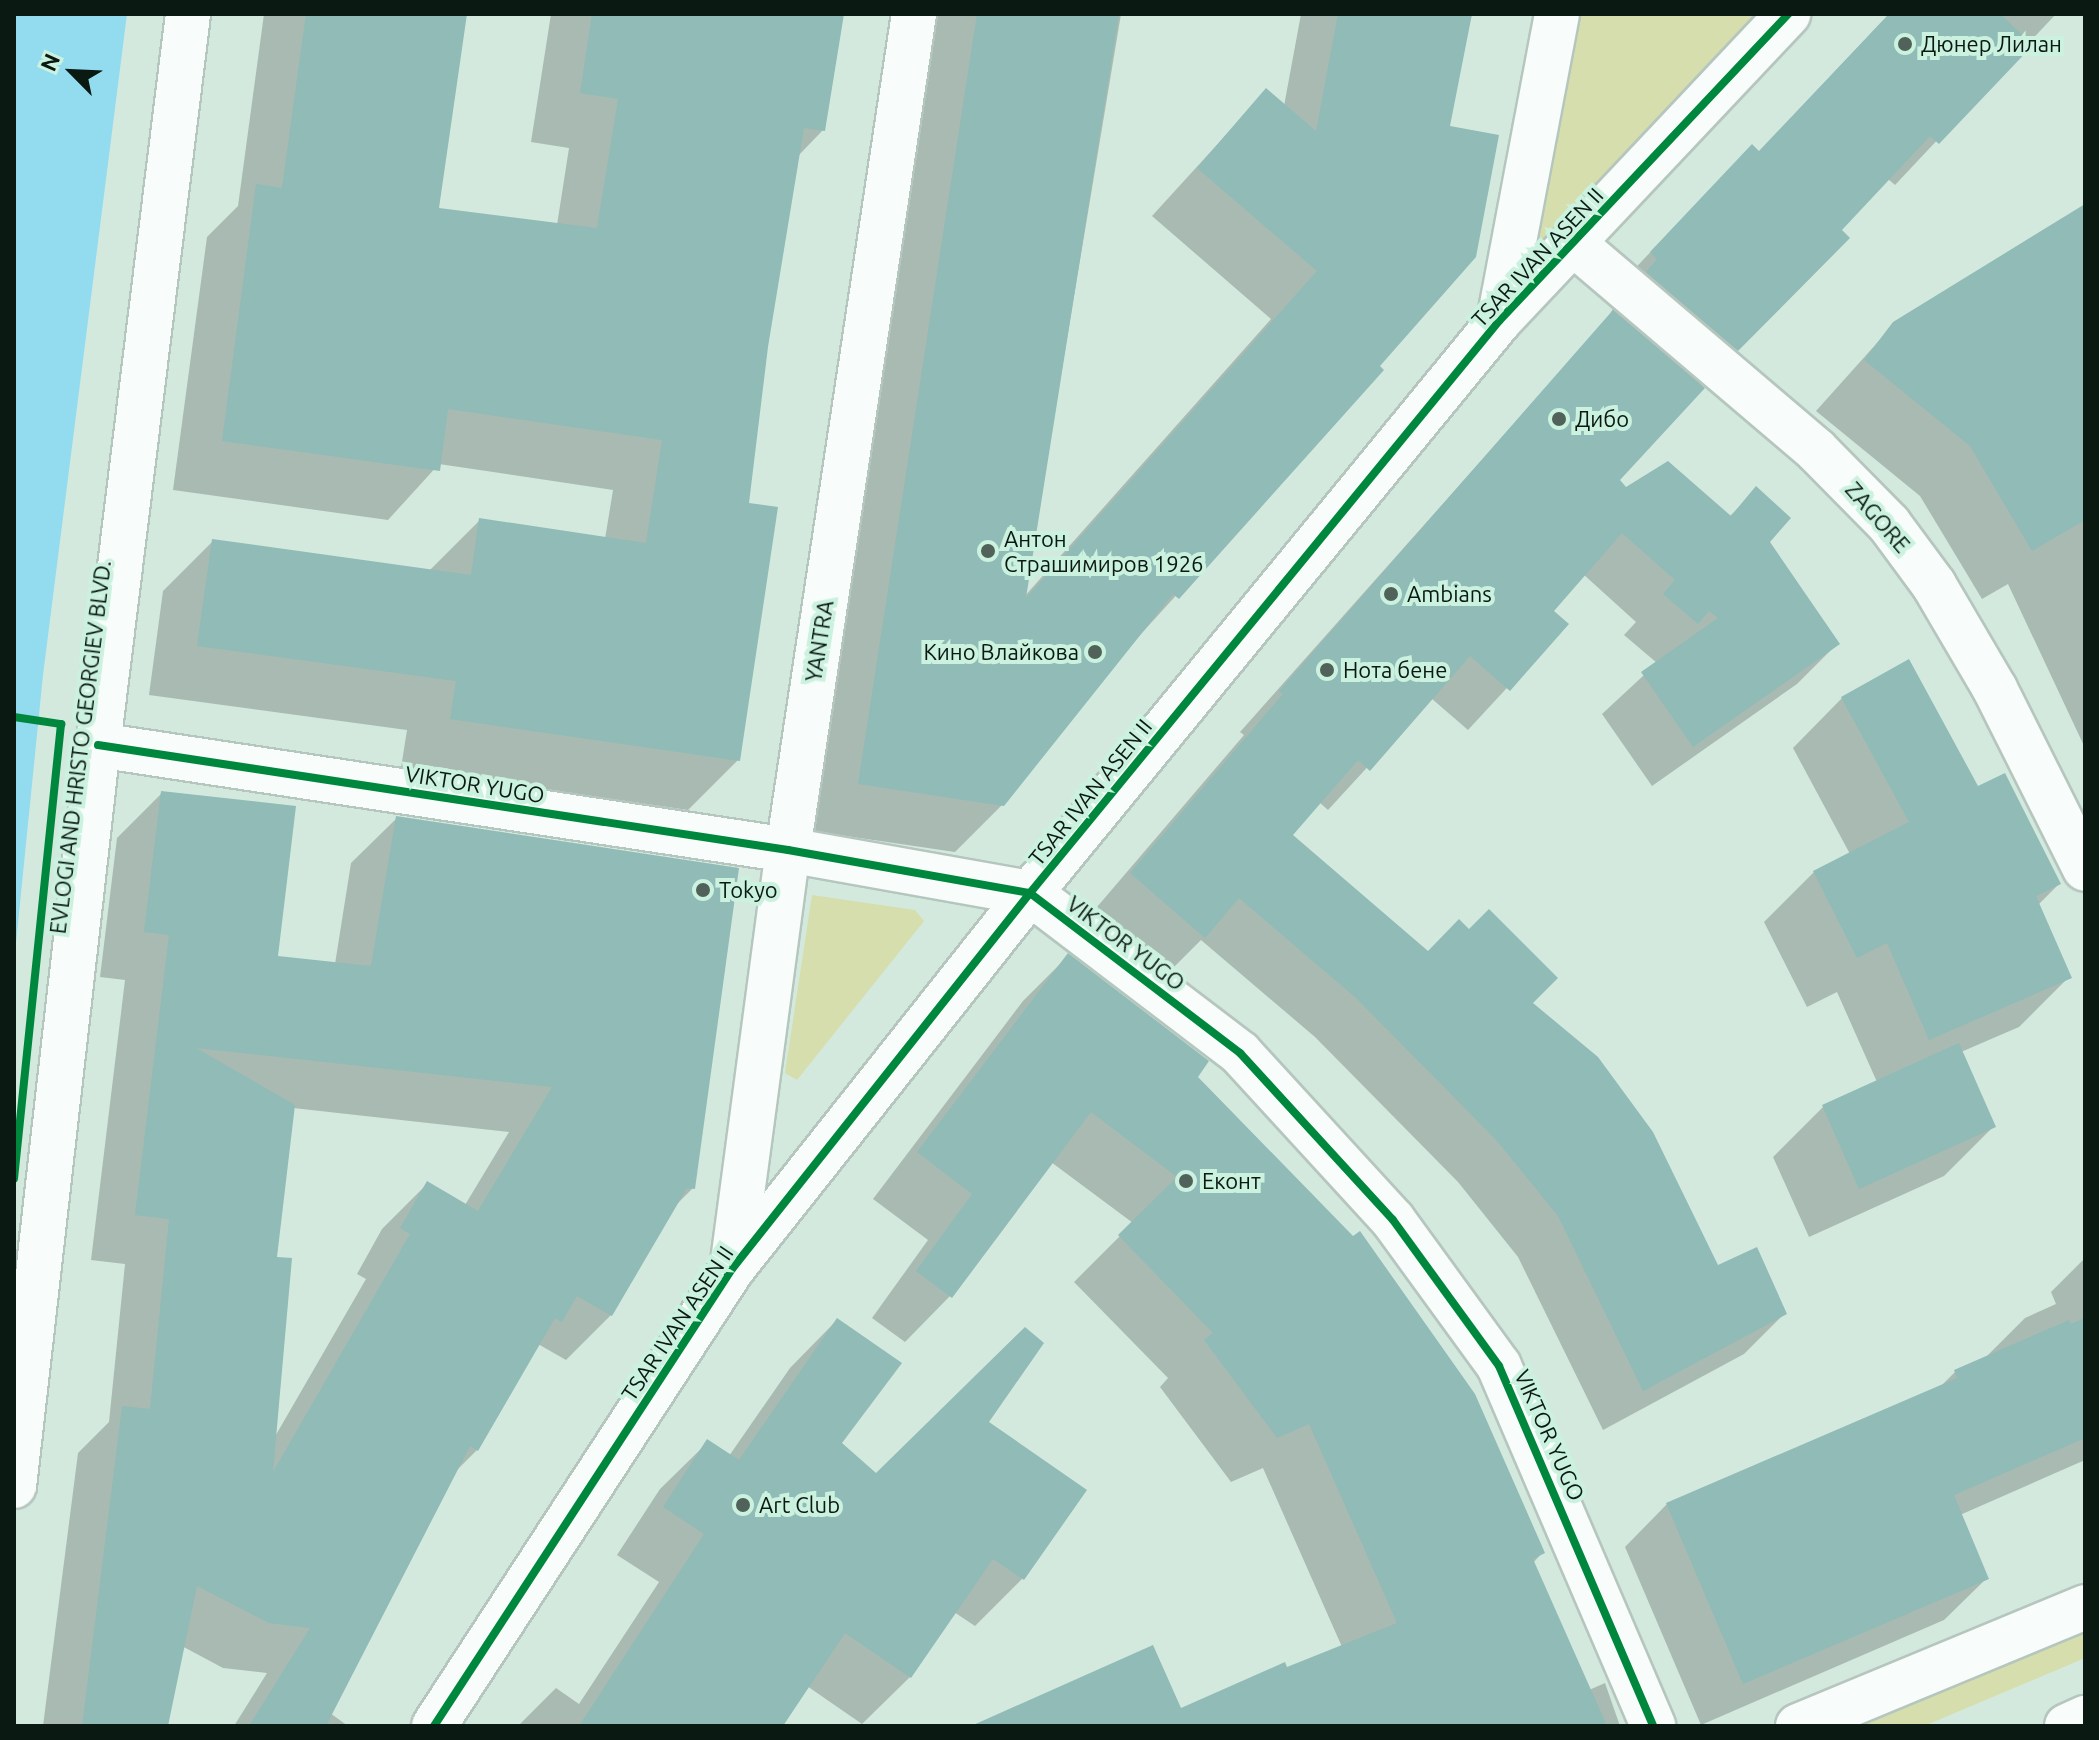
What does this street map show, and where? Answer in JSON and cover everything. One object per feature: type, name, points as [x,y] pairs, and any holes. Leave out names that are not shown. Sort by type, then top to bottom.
[{"type":"main road","name":"EVLOGI AND HRISTO GEORGIEV BLVD.","points":[[14,1486],[98,745],[188,14]]},
{"type":"main road","name":"YANTRA","points":[[732,1269],[788,850],[914,14]]},
{"type":"main road","points":[[1499,321],[1557,14]]},
{"type":"main road","name":"TSAR IVAN ASEN II","points":[[434,1726],[732,1269],[1030,893],[1499,321],[1788,14]]},
{"type":"main road","name":"ZAGORE","points":[[1574,244],[1816,450],[1889,524],[1934,585],[1995,689],[2085,869]]},
{"type":"main road","name":"VIKTOR YUGO","points":[[98,745],[788,850],[1030,893],[1240,1053],[1393,1220],[1499,1366],[1540,1452],[1653,1726]]},
{"type":"main road","points":[[1798,1726],[2085,1607]]},
{"type":"main road","points":[[2067,1726],[2085,1718]]},
{"type":"green space","points":[[1557,14],[1788,14],[1499,321]]},
{"type":"green space","points":[[812,895],[915,910],[924,921],[797,1080],[785,1073]]},
{"type":"green space","points":[[2085,1631],[2085,1658],[1924,1726],[1853,1726]]},
{"type":"water","points":[[14,14],[127,14],[43,675],[14,963]]},
{"type":"building","points":[[306,14],[467,14],[439,208],[597,228],[618,99],[580,93],[592,14],[844,14],[825,131],[804,128],[768,347],[749,503],[778,507],[740,761],[450,719],[456,681],[197,646],[212,539],[471,575],[479,518],[646,543],[662,440],[448,409],[440,471],[222,441],[256,184],[282,188]]},
{"type":"building","points":[[977,14],[1119,14],[1026,598],[1317,271],[1197,168],[1266,88],[1316,131],[1338,14],[1472,14],[1450,126],[1499,135],[1476,257],[1380,366],[1384,370],[1179,599],[1173,594],[1004,806],[858,784]]},
{"type":"building","points":[[1889,14],[2000,14],[2033,45],[1939,144],[1930,136],[1842,230],[1850,238],[1738,351],[1646,272],[1657,259],[1650,252],[1752,144],[1759,151]]},
{"type":"building","points":[[2085,204],[2085,520],[2032,551],[1970,446],[1864,360],[1893,322]]},
{"type":"building","points":[[1613,310],[1705,388],[1620,480],[1626,487],[1668,461],[1731,516],[1756,486],[1791,518],[1770,542],[1840,644],[1693,747],[1641,672],[1718,618],[1709,611],[1698,624],[1663,594],[1675,580],[1622,533],[1554,611],[1569,624],[1510,691],[1470,656],[1370,771],[1358,760],[1293,835],[1428,951],[1459,919],[1469,929],[1489,909],[1558,978],[1533,1003],[1598,1057],[1653,1132],[1718,1265],[1757,1247],[1787,1314],[1643,1391],[1558,1216],[1498,1142],[1355,997],[1239,898],[1205,938],[1130,873],[1283,694],[1279,691]]},
{"type":"building","points":[[1909,659],[1978,786],[2005,773],[2061,884],[2036,896],[2072,978],[1929,1040],[1887,943],[1857,958],[1813,871],[1909,822],[1841,697]]},
{"type":"building","points":[[161,791],[296,806],[278,956],[371,966],[396,816],[739,868],[695,1189],[687,1188],[612,1316],[577,1296],[562,1322],[555,1318],[478,1451],[470,1446],[326,1726],[249,1726],[310,1628],[269,1623],[197,1586],[168,1726],[82,1726],[122,1406],[150,1409],[169,1219],[135,1215],[169,935],[144,932]],"holes":[[[196,1048],[552,1087],[478,1211],[427,1181],[400,1228],[410,1234],[273,1472],[292,1258],[277,1257],[295,1105]]]},
{"type":"building","points":[[1068,953],[1209,1061],[1198,1077],[1353,1236],[1360,1231],[1475,1394],[1545,1553],[1533,1559],[1607,1726],[971,1726],[1153,1645],[1181,1708],[1285,1662],[1287,1667],[1397,1623],[1309,1424],[1277,1438],[1204,1340],[1213,1333],[1118,1235],[1177,1177],[1091,1112],[952,1298],[916,1271],[972,1194],[917,1152]]},
{"type":"building","points":[[1959,1043],[1996,1127],[1859,1189],[1822,1105]]},
{"type":"building","points":[[837,1318],[902,1363],[842,1443],[876,1473],[1025,1327],[1044,1343],[989,1422],[1087,1490],[1024,1580],[993,1559],[911,1678],[845,1633],[783,1726],[579,1726],[704,1534],[663,1507],[707,1439],[739,1460]]},
{"type":"building","points":[[2085,1318],[2085,1438],[1954,1495],[1989,1579],[1743,1684],[1666,1503],[1957,1378],[1954,1370],[2069,1320],[2071,1324]]},
{"type":"cycle path","points":[[434,1726],[732,1269],[1030,893],[1499,321],[1788,14]]},
{"type":"cycle path","points":[[14,717],[61,724],[14,1179]]},
{"type":"cycle path","points":[[98,745],[788,850],[1030,893],[1240,1053],[1393,1220],[1499,1366],[1653,1726]]},
{"type":"place","name":"Дюнер Лилан","points":[[1905,44]]},
{"type":"place","name":"Дибо","points":[[1559,419]]},
{"type":"place","name":"Антон Страшимиров 1926","points":[[988,551]]},
{"type":"place","name":"Ambians","points":[[1391,594]]},
{"type":"place","name":"Кино Влайкова","points":[[1095,652]]},
{"type":"place","name":"Нота бене","points":[[1327,670]]},
{"type":"place","name":"Tokyo","points":[[703,890]]},
{"type":"place","name":"Еконт","points":[[1186,1181]]},
{"type":"place","name":"Art Club","points":[[743,1505]]}]
